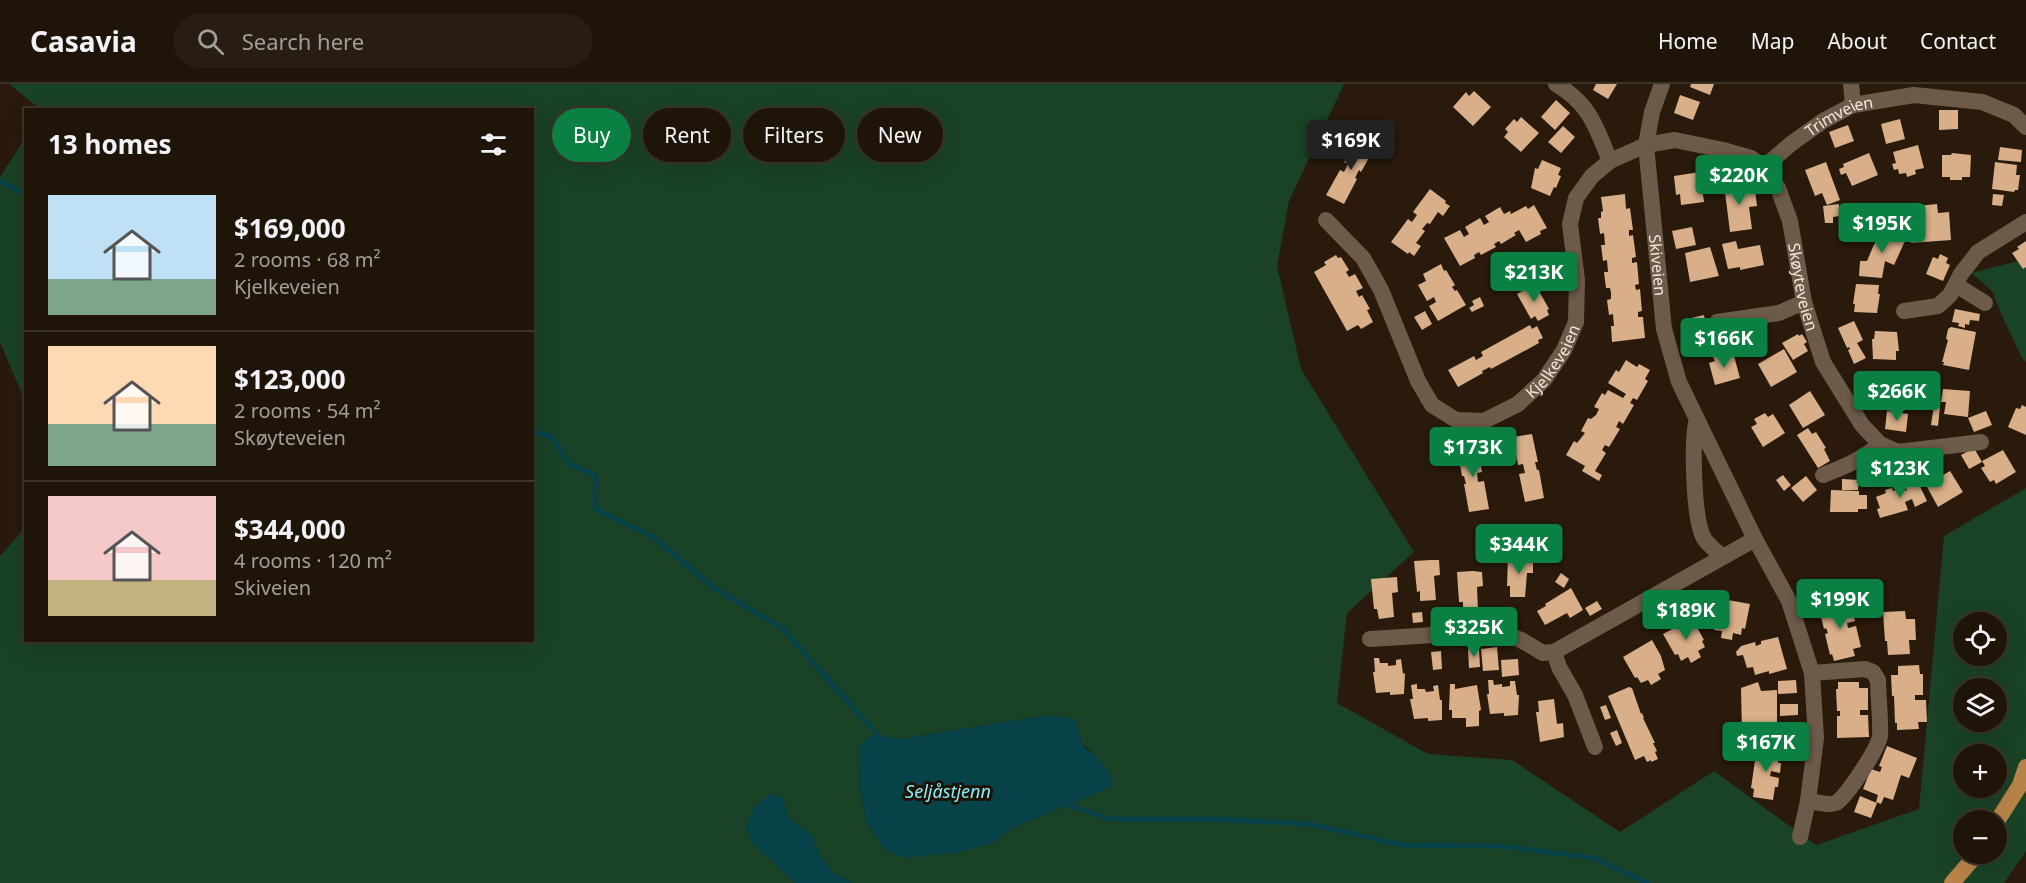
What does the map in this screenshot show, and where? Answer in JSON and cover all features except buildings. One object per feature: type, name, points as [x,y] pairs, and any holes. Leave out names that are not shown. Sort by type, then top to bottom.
[{"type":"main road","points":[[2005,810],[2020,785],[2026,767]]},
{"type":"main road","points":[[1952,883],[1968,864]]},
{"type":"street","points":[[1556,84],[1571,93],[1589,112],[1610,162]]},
{"type":"street","name":"Skiveien","points":[[1662,84],[1652,112],[1646,145],[1664,329],[1679,382],[1696,419],[1755,539],[1789,601],[1812,674],[1816,738],[1808,801],[1800,837]]},
{"type":"street","points":[[1851,84],[1852,105]]},
{"type":"street","name":"Trimveien","points":[[1764,167],[1823,121],[1852,105],[1914,95],[1982,102],[2014,115],[2026,127]]},
{"type":"street","points":[[1646,145],[1675,140],[1751,158],[1764,167]]},
{"type":"street","name":"Kjelkeveien","points":[[1326,220],[1364,258],[1381,290],[1418,381],[1432,405],[1456,420],[1484,421],[1518,404],[1544,380],[1564,350],[1576,322],[1577,280],[1570,224],[1576,198],[1592,176],[1610,162],[1646,145]]},
{"type":"street","name":"Skøyteveien","points":[[1764,167],[1778,188],[1790,221],[1804,302],[1823,362],[1862,425],[1880,444]]},
{"type":"street","points":[[1904,311],[1938,306],[1950,295],[1978,252],[2026,222]]},
{"type":"street","points":[[1956,285],[1985,303]]},
{"type":"street","points":[[1718,322],[1779,313],[1804,302]]},
{"type":"street","points":[[1696,419],[1695,475],[1699,523],[1705,539],[1722,557]]},
{"type":"street","points":[[1823,475],[1850,465],[1880,444],[1898,452],[1981,442]]},
{"type":"street","points":[[1370,639],[1497,631],[1521,640],[1543,653],[1554,652],[1755,539]]},
{"type":"street","points":[[1554,652],[1559,667],[1575,694],[1595,747]]},
{"type":"street","points":[[1808,801],[1830,804],[1845,794],[1880,737],[1878,680],[1873,672],[1865,669],[1812,674]]},
{"type":"green space","points":[[9,84],[1344,84],[1289,201],[1277,266],[1301,369],[1414,552],[1347,613],[1337,703],[1428,754],[1512,760],[1620,832],[1714,771],[1816,845],[1919,809],[1944,536],[2026,488],[2026,851],[2004,883],[854,883],[833,873],[819,853],[812,835],[788,817],[783,798],[752,843],[795,883],[0,883],[0,556],[24,529],[24,642],[534,642],[534,108],[39,108]],"holes":[[[1050,715],[1093,753],[1112,787],[1013,828],[993,843],[885,850],[866,821],[859,783],[875,732],[898,739]]]},
{"type":"green space","points":[[24,140],[24,399],[0,342],[0,177]]},
{"type":"green space","points":[[2026,259],[2026,362],[2022,358],[1992,291],[1971,273]]},
{"type":"water","name":"Seljåstjenn","points":[[1050,715],[1074,719],[1084,747],[1093,753],[1111,774],[1112,787],[1013,828],[993,843],[961,852],[906,858],[885,850],[866,821],[859,783],[860,746],[875,732],[898,739]]},
{"type":"water","points":[[772,793],[783,798],[788,817],[812,835],[819,853],[833,873],[854,883],[795,883],[752,843],[746,827],[754,806]]},
{"type":"waterway","points":[[0,181],[24,194]]},
{"type":"waterway","points":[[534,432],[552,437],[568,463],[596,476],[595,509],[652,536],[713,587],[782,628],[875,732]]},
{"type":"waterway","points":[[1069,805],[1110,819],[1214,819],[1310,824],[1402,845],[1501,846],[1594,858],[1647,883]]}]
